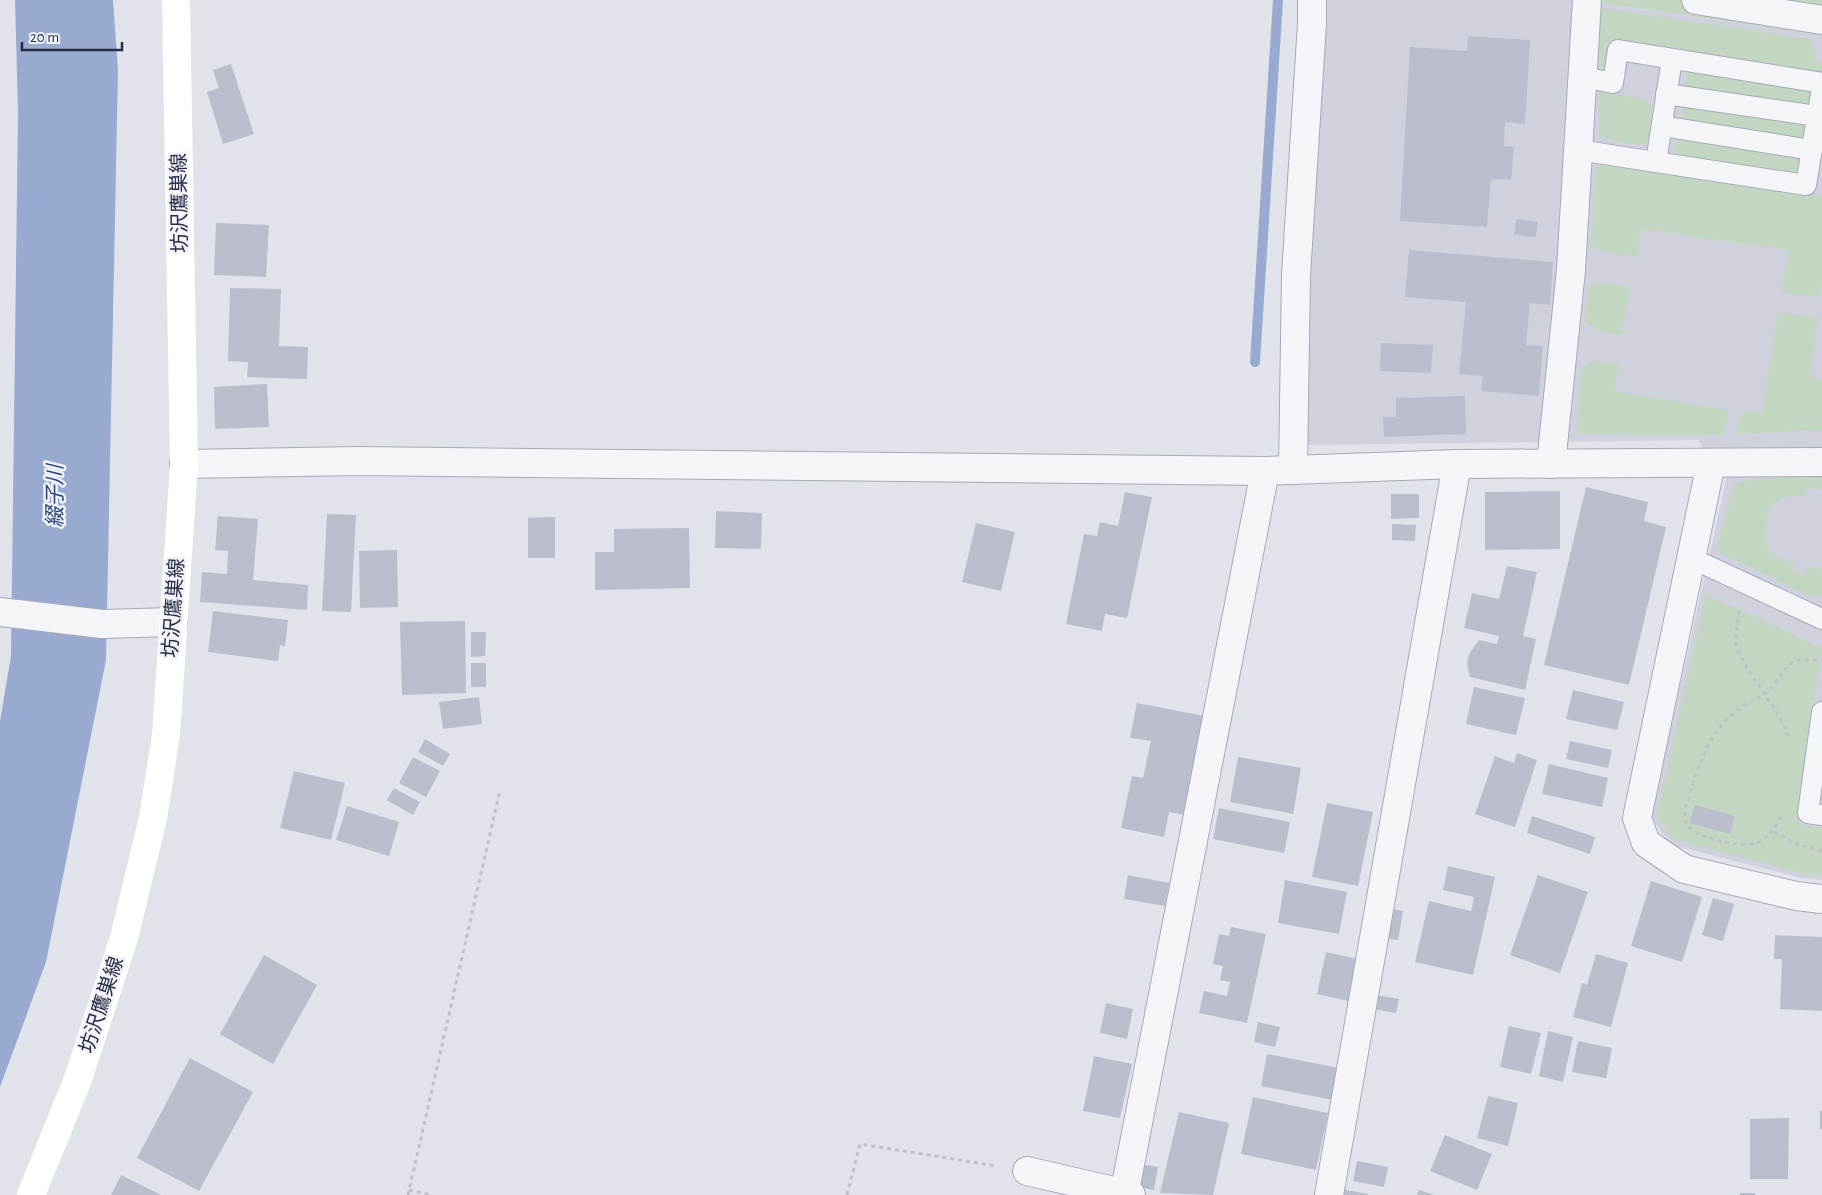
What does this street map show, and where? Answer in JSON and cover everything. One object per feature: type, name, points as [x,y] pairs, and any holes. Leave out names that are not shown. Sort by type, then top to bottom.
[{"type":"main road","name":"坊沢鷹巣線","points":[[31,1195],[78,1079],[131,910],[153,818],[166,735],[184,464],[176,0]]},
{"type":"street","points":[[1293,470],[1296,275],[1312,0]]},
{"type":"street","points":[[1551,464],[1571,270],[1587,0]]},
{"type":"street","points":[[1696,0],[1822,20]]},
{"type":"street","points":[[184,464],[368,461],[1265,471],[1457,464],[1822,462]]},
{"type":"street","points":[[1712,463],[1637,818],[1646,843],[1684,869],[1796,896],[1822,899]]},
{"type":"street","points":[[1329,1195],[1457,464]]},
{"type":"street","points":[[1027,1171],[1127,1194],[1265,471]]},
{"type":"street","points":[[0,612],[102,624],[173,622]]},
{"type":"lane","points":[[1583,77],[1613,83],[1618,50],[1822,83]]},
{"type":"lane","points":[[1656,162],[1672,58]]},
{"type":"lane","points":[[1578,150],[1814,186],[1812,150],[1822,88]]},
{"type":"lane","points":[[1666,94],[1818,116]]},
{"type":"lane","points":[[1662,126],[1812,150]]},
{"type":"lane","points":[[1692,558],[1822,619]]},
{"type":"lane","points":[[1822,712],[1808,813],[1822,815]]},
{"type":"path","points":[[1745,583],[1736,625],[1735,643],[1747,668],[1780,716],[1793,748]]},
{"type":"path","points":[[1782,815],[1774,832],[1755,844],[1739,845],[1704,836],[1690,830],[1685,822],[1686,806],[1703,751],[1720,728],[1744,706],[1765,694],[1778,681],[1787,666],[1798,660],[1822,660]]},
{"type":"path","points":[[408,1195],[500,790]]},
{"type":"path","points":[[1774,832],[1796,844],[1822,851]]},
{"type":"path","points":[[847,1195],[860,1144],[1027,1171]]},
{"type":"path","points":[[409,1190],[431,1195]]},
{"type":"shaded area","points":[[1327,0],[1580,0],[1822,35],[1822,880],[1802,878],[1671,845],[1651,818],[1726,481],[1698,440],[1308,445],[1309,292]]},
{"type":"green space","points":[[1580,0],[1822,0],[1822,35]]},
{"type":"green space","points":[[1600,8],[1810,39],[1816,59],[1822,65],[1822,77],[1612,44],[1607,68],[1599,67]]},
{"type":"green space","points":[[1688,68],[1815,87],[1812,107],[1685,87]]},
{"type":"green space","points":[[1599,91],[1646,100],[1652,106],[1650,135],[1647,143],[1639,145],[1599,137]]},
{"type":"green space","points":[[1684,103],[1810,123],[1807,143],[1680,123]]},
{"type":"green space","points":[[1677,139],[1804,158],[1801,178],[1674,158]]},
{"type":"green space","points":[[1597,160],[1822,196],[1822,283],[1820,297],[1781,292],[1789,250],[1641,229],[1637,257],[1598,250],[1590,246]]},
{"type":"green space","points":[[1597,283],[1630,287],[1622,335],[1599,331],[1585,322],[1588,287]]},
{"type":"green space","points":[[1778,312],[1818,318],[1809,377],[1822,380],[1822,430],[1736,434],[1741,411],[1762,413]]},
{"type":"green space","points":[[1595,361],[1618,364],[1615,391],[1729,410],[1723,435],[1577,434],[1581,373],[1585,366]]},
{"type":"green space","points":[[1822,473],[1822,489],[1806,488],[1805,496],[1788,496],[1773,503],[1764,533],[1768,548],[1774,554],[1794,563],[1792,571],[1806,575],[1807,566],[1822,569],[1822,593],[1817,597],[1809,596],[1722,554],[1717,548],[1734,485],[1741,481]]},
{"type":"green space","points":[[1706,594],[1822,648],[1796,818],[1803,825],[1822,828],[1822,875],[1801,873],[1673,839],[1657,816]]},
{"type":"water","name":"綴子川","points":[[15,0],[113,0],[118,70],[106,660],[46,962],[0,1087],[0,721],[11,656],[18,112]]},
{"type":"building","points":[[1468,36],[1530,40],[1525,124],[1505,122],[1504,146],[1514,147],[1511,180],[1491,179],[1487,227],[1400,221],[1410,47],[1467,51]]},
{"type":"building","points":[[231,64],[254,134],[223,144],[207,92],[219,88],[213,70]]},
{"type":"building","points":[[1516,219],[1538,222],[1536,237],[1514,235]]},
{"type":"building","points":[[216,223],[269,225],[266,277],[214,275]]},
{"type":"building","points":[[1409,250],[1553,262],[1550,305],[1530,303],[1526,345],[1543,346],[1539,396],[1481,391],[1483,376],[1459,374],[1466,302],[1405,297]]},
{"type":"building","points":[[230,288],[281,289],[279,346],[308,347],[307,379],[247,377],[248,362],[228,361]]},
{"type":"building","points":[[1381,343],[1433,345],[1431,373],[1380,371]]},
{"type":"building","points":[[267,384],[269,427],[215,429],[214,387]]},
{"type":"building","points":[[1465,396],[1466,434],[1384,437],[1383,417],[1396,417],[1396,398]]},
{"type":"building","points":[[1586,487],[1648,502],[1644,521],[1666,527],[1629,685],[1544,665]]},
{"type":"building","points":[[1560,491],[1560,549],[1485,550],[1485,492]]},
{"type":"building","points":[[1125,492],[1152,497],[1127,618],[1105,614],[1102,631],[1066,624],[1084,534],[1097,536],[1100,522],[1118,526]]},
{"type":"building","points":[[1391,494],[1419,494],[1419,518],[1391,519]]},
{"type":"building","points":[[716,511],[762,513],[761,549],[715,548]]},
{"type":"building","points":[[327,514],[356,515],[351,612],[322,611]]},
{"type":"building","points":[[218,516],[258,519],[253,580],[308,585],[307,610],[200,602],[202,572],[227,574],[228,551],[215,550]]},
{"type":"building","points":[[555,517],[555,558],[528,558],[528,518]]},
{"type":"building","points":[[976,523],[1015,532],[1001,591],[962,582]]},
{"type":"building","points":[[1392,524],[1416,525],[1415,541],[1392,540]]},
{"type":"building","points":[[689,528],[690,588],[595,590],[595,552],[614,552],[614,529]]},
{"type":"building","points":[[397,550],[398,607],[360,608],[359,551]]},
{"type":"building","points":[[1507,566],[1537,572],[1523,636],[1536,639],[1525,690],[1470,677],[1467,664],[1469,654],[1479,640],[1497,644],[1499,636],[1464,628],[1472,593],[1499,599]]},
{"type":"building","points":[[213,611],[288,620],[285,646],[280,645],[278,661],[208,652]]},
{"type":"building","points":[[465,621],[466,693],[402,695],[400,622]]},
{"type":"building","points":[[471,632],[486,632],[485,656],[471,657]]},
{"type":"building","points":[[471,663],[486,663],[486,687],[471,687]]},
{"type":"building","points":[[1474,687],[1525,698],[1516,735],[1466,724]]},
{"type":"building","points":[[1573,690],[1624,702],[1617,730],[1566,719]]},
{"type":"building","points":[[479,697],[482,724],[443,729],[439,702]]},
{"type":"building","points":[[1137,703],[1210,717],[1190,816],[1169,812],[1164,837],[1121,828],[1132,776],[1143,778],[1151,741],[1130,738]]},
{"type":"building","points":[[425,739],[450,754],[443,766],[418,752]]},
{"type":"building","points":[[1570,741],[1612,750],[1608,768],[1566,759]]},
{"type":"building","points":[[1517,753],[1537,760],[1515,827],[1475,814],[1495,756],[1514,763]]},
{"type":"building","points":[[413,757],[440,771],[426,797],[399,783]]},
{"type":"building","points":[[1238,757],[1301,768],[1293,814],[1230,802]]},
{"type":"building","points":[[1549,764],[1608,778],[1602,807],[1542,794]]},
{"type":"building","points":[[294,771],[345,783],[331,840],[280,828]]},
{"type":"building","points":[[394,788],[420,802],[413,815],[387,800]]},
{"type":"building","points":[[1327,803],[1373,812],[1358,886],[1312,877]]},
{"type":"building","points":[[1695,805],[1735,816],[1730,834],[1689,823]]},
{"type":"building","points":[[347,806],[399,822],[389,856],[336,840]]},
{"type":"building","points":[[1219,808],[1290,822],[1284,853],[1213,839]]},
{"type":"building","points":[[1532,816],[1595,837],[1590,854],[1527,833]]},
{"type":"building","points":[[1448,866],[1495,877],[1473,975],[1415,962],[1429,901],[1471,911],[1474,897],[1443,890]]},
{"type":"building","points":[[1128,875],[1169,883],[1165,906],[1124,899]]},
{"type":"building","points":[[1538,875],[1588,892],[1560,973],[1510,955]]},
{"type":"building","points":[[1285,880],[1347,892],[1339,934],[1278,923]]},
{"type":"building","points":[[1651,881],[1702,897],[1682,962],[1631,946]]},
{"type":"building","points":[[1713,898],[1734,904],[1723,941],[1702,935]]},
{"type":"building","points":[[1387,908],[1403,911],[1398,940],[1382,938]]},
{"type":"building","points":[[1231,927],[1266,934],[1247,1023],[1199,1013],[1204,991],[1227,996],[1230,982],[1220,980],[1223,966],[1213,964],[1219,934],[1229,936]]},
{"type":"building","points":[[1775,935],[1822,937],[1822,1011],[1780,1009],[1782,959],[1774,959]]},
{"type":"building","points":[[1326,952],[1357,959],[1348,1001],[1317,994]]},
{"type":"building","points":[[1596,954],[1628,963],[1611,1027],[1573,1017],[1582,983],[1587,985]]},
{"type":"building","points":[[264,955],[317,985],[273,1064],[220,1034]]},
{"type":"building","points":[[1376,995],[1399,999],[1396,1013],[1373,1009]]},
{"type":"building","points":[[1106,1003],[1133,1009],[1127,1039],[1100,1033]]},
{"type":"building","points":[[1258,1022],[1280,1027],[1275,1047],[1254,1042]]},
{"type":"building","points":[[1509,1026],[1541,1033],[1531,1074],[1500,1067]]},
{"type":"building","points":[[1548,1031],[1573,1037],[1563,1082],[1539,1076]]},
{"type":"building","points":[[1578,1041],[1612,1048],[1606,1078],[1572,1072]]},
{"type":"building","points":[[1267,1054],[1339,1068],[1333,1100],[1261,1086]]},
{"type":"building","points":[[1094,1056],[1132,1064],[1120,1118],[1083,1111]]},
{"type":"building","points":[[190,1058],[253,1092],[199,1191],[137,1158]]},
{"type":"building","points":[[1488,1096],[1518,1103],[1508,1146],[1477,1138]]},
{"type":"building","points":[[1253,1097],[1328,1113],[1316,1170],[1241,1154]]},
{"type":"building","points":[[1820,1111],[1822,1111],[1822,1129],[1820,1129]]},
{"type":"building","points":[[1179,1112],[1229,1123],[1213,1195],[1160,1193]]},
{"type":"building","points":[[1789,1118],[1788,1179],[1750,1179],[1750,1119]]},
{"type":"building","points":[[1445,1135],[1492,1154],[1477,1190],[1430,1171]]},
{"type":"building","points":[[1357,1161],[1388,1167],[1384,1187],[1353,1181]]},
{"type":"building","points":[[1140,1164],[1158,1167],[1154,1190],[1136,1187]]},
{"type":"building","points":[[121,1175],[161,1195],[111,1195]]},
{"type":"building","points":[[1334,1188],[1368,1194],[1368,1195],[1333,1195]]},
{"type":"building","points":[[1419,1190],[1434,1195],[1417,1195]]},
{"type":"building","points":[[1740,1193],[1755,1193],[1755,1195],[1740,1195]]},
{"type":"waterway","points":[[1255,362],[1278,0]]}]
